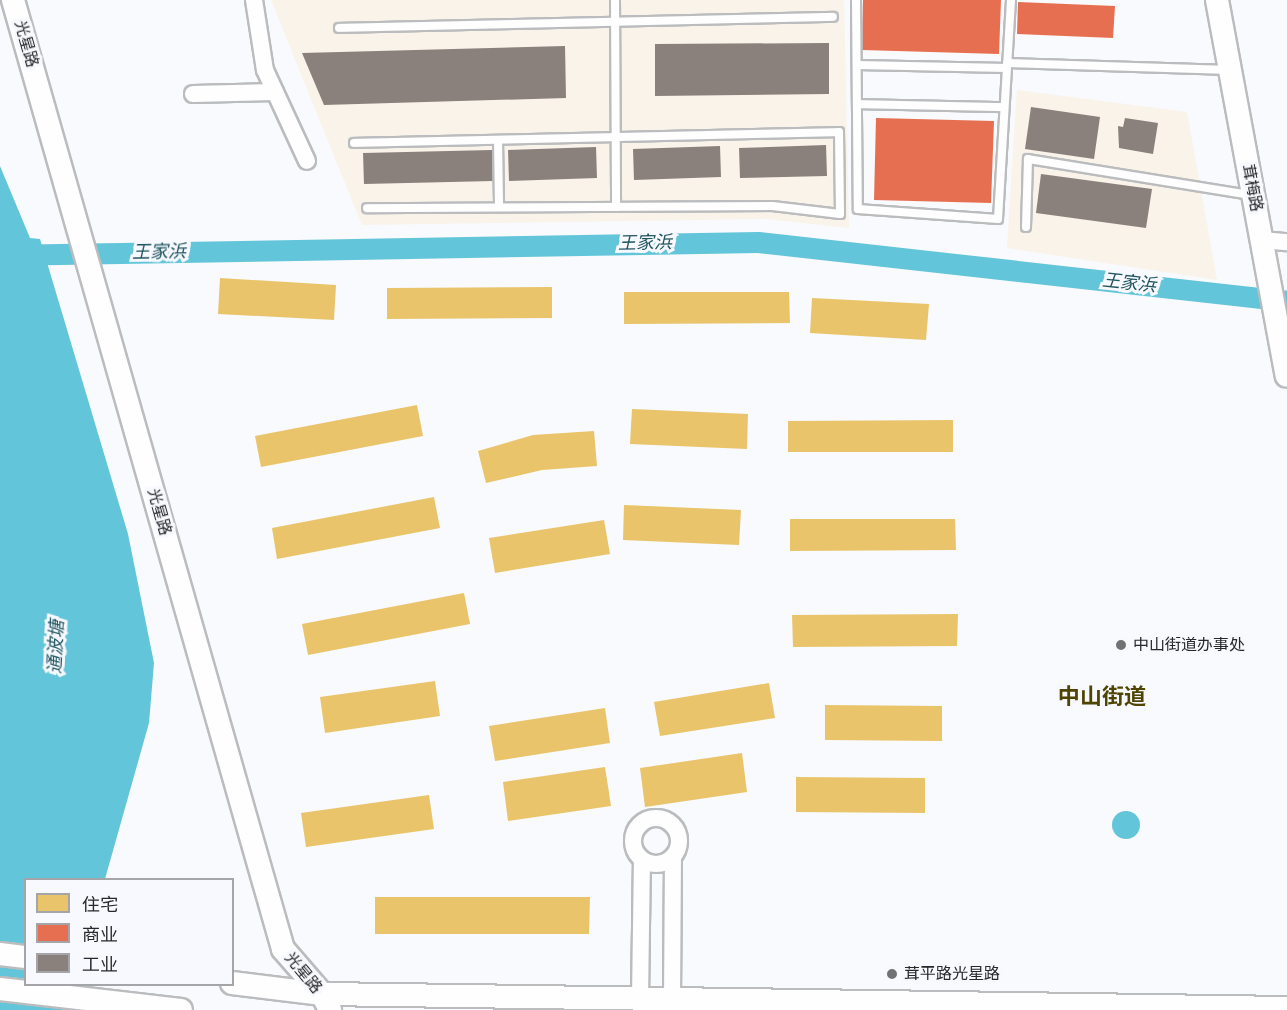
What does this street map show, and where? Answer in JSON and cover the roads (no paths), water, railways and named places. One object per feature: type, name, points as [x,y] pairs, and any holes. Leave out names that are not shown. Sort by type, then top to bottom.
[{"type":"street","name":"光星路","points":[[13,0],[283,949],[326,1002]]},
{"type":"street","points":[[254,0],[265,70],[307,161]]},
{"type":"street","name":"茸梅路","points":[[1217,0],[1284,357]]},
{"type":"street","points":[[193,94],[275,92]]},
{"type":"street","points":[[1262,240],[1287,242]]},
{"type":"street","points":[[639,999],[642,860],[633,838],[640,824],[655,818],[676,828],[680,843],[673,858],[672,999]]},
{"type":"street","points":[[642,860],[661,864],[673,858]]},
{"type":"street","points":[[0,954],[24,957]]},
{"type":"street","points":[[234,983],[326,1002],[672,999],[1287,1008]]},
{"type":"street","points":[[0,988],[181,1010]]},
{"type":"lane","points":[[615,0],[616,207]]},
{"type":"lane","points":[[856,0],[858,209],[998,219],[1011,0]]},
{"type":"lane","points":[[339,28],[833,17]]},
{"type":"lane","points":[[857,65],[1230,70]]},
{"type":"lane","points":[[857,104],[1004,107]]},
{"type":"lane","points":[[354,143],[839,132],[840,214],[772,206],[367,208]]},
{"type":"lane","points":[[498,140],[499,207]]},
{"type":"lane","points":[[1026,227],[1028,159],[1254,195]]},
{"type":"water","name":"通波塘","points":[[0,166],[30,238],[40,239],[128,534],[154,663],[149,723],[105,878],[24,878],[24,986],[86,986],[81,1010],[0,1010]]},
{"type":"water","points":[[1126,811],[1136,815],[1140,825],[1136,835],[1126,839],[1116,835],[1112,825],[1116,815]]},
{"type":"waterway","name":"王家浜","points":[[0,255],[758,242],[1287,301]]},
{"type":"place","name":"中山街道办事处","points":[[1121,645]]},
{"type":"place","name":"茸平路光星路","points":[[892,974]]},
{"type":"district","name":"中山街道","points":[[1102,698]]}]
